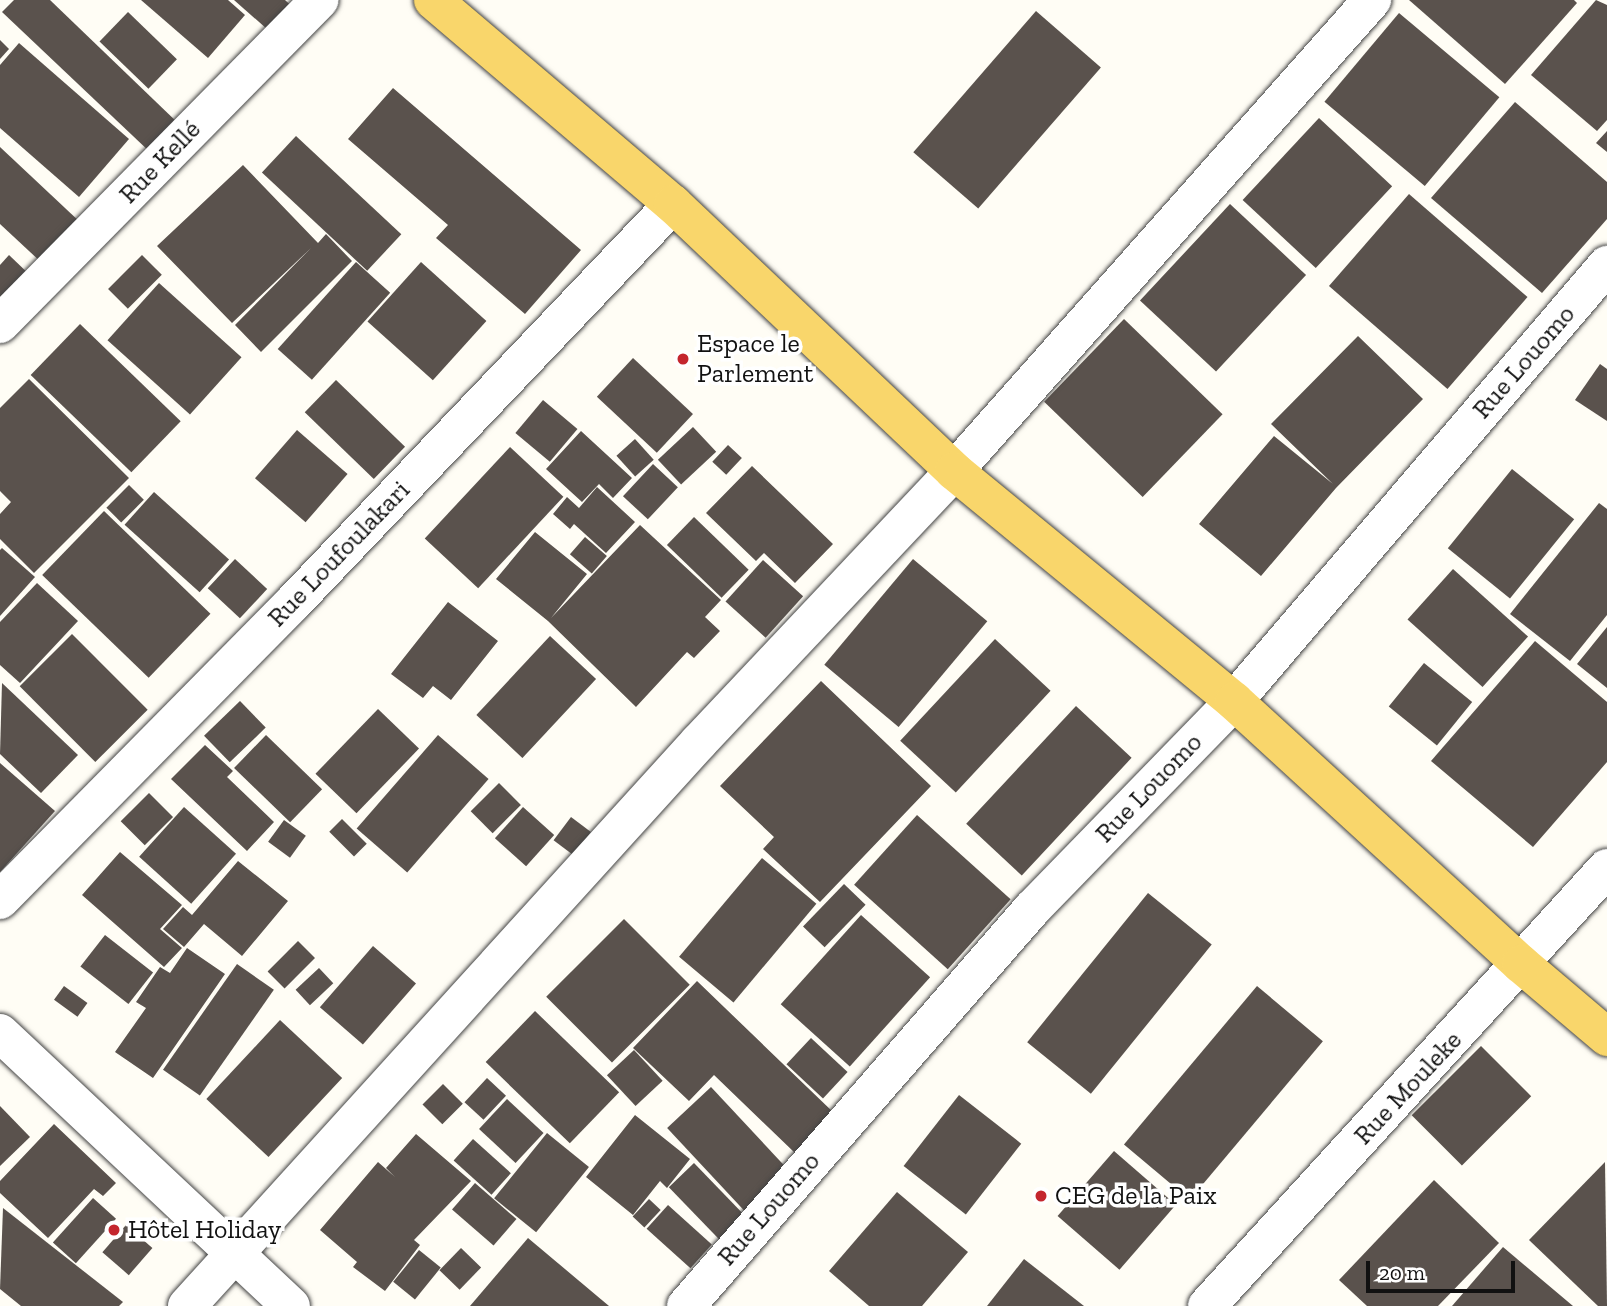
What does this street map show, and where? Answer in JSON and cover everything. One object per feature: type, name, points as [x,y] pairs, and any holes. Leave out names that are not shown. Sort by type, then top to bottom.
[{"type":"main road","points":[[433,0],[673,204],[954,471],[1234,701],[1521,964],[1607,1037]]},
{"type":"street","name":"Rue Kellé","points":[[0,324],[319,0]]},
{"type":"street","points":[[187,1306],[954,471],[1372,0]]},
{"type":"street","name":"Rue Loufoulakari","points":[[0,900],[292,604],[673,204]]},
{"type":"street","name":"Rue Louomo","points":[[686,1306],[1032,909],[1234,701],[1607,265]]},
{"type":"street","name":"Rue Mouleke","points":[[1207,1306],[1607,868]]},
{"type":"street","points":[[0,1033],[291,1306]]},
{"type":"building","points":[[14,0],[50,0],[180,125],[152,154],[2,12]]},
{"type":"building","points":[[141,0],[228,0],[245,15],[208,58]]},
{"type":"building","points":[[234,0],[285,0],[298,12],[276,37]]},
{"type":"building","points":[[1409,0],[1574,0],[1577,3],[1505,84]]},
{"type":"building","points":[[1596,0],[1607,5],[1607,120],[1597,131],[1531,75]]},
{"type":"building","points":[[1036,11],[1101,67],[978,209],[913,152]]},
{"type":"building","points":[[128,12],[177,59],[148,89],[100,41]]},
{"type":"building","points":[[1399,13],[1499,97],[1425,186],[1324,102]]},
{"type":"building","points":[[0,40],[9,49],[0,59]]},
{"type":"building","points":[[19,43],[129,139],[79,197],[0,128],[0,65]]},
{"type":"building","points":[[393,88],[581,250],[525,314],[436,238],[448,225],[348,139]]},
{"type":"building","points":[[1515,102],[1607,182],[1607,219],[1542,293],[1431,198]]},
{"type":"building","points":[[1319,118],[1392,186],[1316,268],[1243,200]]},
{"type":"building","points":[[1607,131],[1607,152],[1596,143]]},
{"type":"building","points":[[296,136],[401,234],[367,271],[262,173]]},
{"type":"building","points":[[0,147],[81,223],[43,264],[0,224]]},
{"type":"building","points":[[243,165],[318,243],[326,234],[352,261],[261,352],[235,325],[311,248],[232,323],[157,246]]},
{"type":"building","points":[[1409,194],[1527,297],[1447,389],[1329,286]]},
{"type":"building","points":[[1230,204],[1306,275],[1216,371],[1140,301]]},
{"type":"building","points":[[9,255],[32,277],[0,310],[0,265]]},
{"type":"building","points":[[142,255],[162,275],[128,309],[108,289]]},
{"type":"building","points":[[356,262],[390,293],[312,380],[278,349]]},
{"type":"building","points":[[421,262],[486,321],[433,380],[367,321]]},
{"type":"building","points":[[159,283],[241,357],[190,414],[107,340]]},
{"type":"building","points":[[1124,319],[1223,414],[1143,497],[1044,402]]},
{"type":"building","points":[[80,324],[181,421],[131,472],[31,375]]},
{"type":"building","points":[[1358,336],[1423,399],[1336,488],[1261,576],[1199,524],[1274,436],[1333,484],[1271,424]]},
{"type":"building","points":[[633,358],[693,414],[657,453],[597,397]]},
{"type":"building","points":[[1600,364],[1607,369],[1607,421],[1575,400]]},
{"type":"building","points":[[29,379],[129,478],[34,573],[0,539],[0,514],[11,502],[0,491],[0,408]]},
{"type":"building","points":[[336,380],[405,447],[374,479],[305,412]]},
{"type":"building","points":[[543,400],[577,429],[550,462],[515,433]]},
{"type":"building","points":[[693,427],[716,452],[681,485],[658,460]]},
{"type":"building","points":[[297,430],[348,474],[306,522],[255,478]]},
{"type":"building","points":[[581,431],[632,478],[613,498],[599,484],[582,502],[546,469]]},
{"type":"building","points":[[635,439],[654,460],[635,477],[616,456]]},
{"type":"building","points":[[728,445],[742,458],[726,475],[712,462]]},
{"type":"building","points":[[510,447],[563,497],[478,588],[425,538]]},
{"type":"building","points":[[653,464],[678,487],[648,519],[623,496]]},
{"type":"building","points":[[752,466],[833,544],[795,583],[764,553],[756,561],[706,513]]},
{"type":"building","points":[[1512,469],[1574,519],[1510,599],[1448,548]]},
{"type":"building","points":[[129,485],[144,500],[121,522],[106,508]]},
{"type":"building","points":[[597,487],[635,522],[606,553],[574,524],[570,529],[553,514],[567,497],[579,508]]},
{"type":"building","points":[[154,492],[229,560],[200,592],[125,525]]},
{"type":"building","points":[[1599,503],[1607,509],[1607,615],[1570,661],[1510,614]]},
{"type":"building","points":[[104,511],[210,614],[149,678],[42,575]]},
{"type":"building","points":[[694,517],[749,570],[722,598],[667,545]]},
{"type":"building","points":[[640,525],[721,600],[705,617],[720,631],[694,658],[687,652],[636,707],[548,621],[496,579],[535,532],[587,574],[551,618]]},
{"type":"building","points":[[585,537],[607,556],[592,573],[570,554]]},
{"type":"building","points":[[2,548],[35,577],[0,616],[0,550]]},
{"type":"building","points":[[235,559],[267,589],[240,618],[208,588]]},
{"type":"building","points":[[913,559],[987,621],[899,727],[824,665]]},
{"type":"building","points":[[763,560],[803,596],[766,638],[726,602]]},
{"type":"building","points":[[1453,569],[1528,637],[1483,687],[1407,620]]},
{"type":"building","points":[[37,583],[78,621],[20,683],[0,665],[0,622]]},
{"type":"building","points":[[448,602],[498,641],[451,700],[433,686],[423,698],[391,674]]},
{"type":"building","points":[[1607,627],[1607,688],[1577,664]]},
{"type":"building","points":[[72,634],[148,710],[95,762],[20,686]]},
{"type":"building","points":[[550,636],[596,679],[522,758],[476,715]]},
{"type":"building","points":[[995,639],[1051,691],[956,792],[900,741]]},
{"type":"building","points":[[1535,641],[1607,702],[1607,762],[1533,847],[1431,761]]},
{"type":"building","points":[[1424,663],[1472,702],[1437,746],[1389,707]]},
{"type":"building","points":[[821,681],[931,786],[820,902],[763,849],[774,837],[720,786]]},
{"type":"building","points":[[2,683],[78,755],[41,793],[0,754]]},
{"type":"building","points":[[240,701],[266,728],[230,762],[204,736]]},
{"type":"building","points":[[1076,706],[1132,758],[1022,876],[966,824]]},
{"type":"building","points":[[378,709],[419,749],[356,813],[315,774]]},
{"type":"building","points":[[266,735],[322,789],[290,822],[234,768]]},
{"type":"building","points":[[438,735],[489,779],[407,873],[357,829]]},
{"type":"building","points":[[205,745],[233,771],[227,777],[274,822],[247,851],[171,779]]},
{"type":"building","points":[[0,763],[55,811],[0,872]]},
{"type":"building","points":[[499,783],[521,805],[493,833],[471,811]]},
{"type":"building","points":[[149,793],[173,817],[145,845],[121,821]]},
{"type":"building","points":[[184,807],[236,854],[191,904],[139,857]]},
{"type":"building","points":[[523,807],[554,835],[526,866],[495,838]]},
{"type":"building","points":[[917,815],[1011,899],[948,969],[854,885]]},
{"type":"building","points":[[571,817],[591,832],[574,855],[554,840]]},
{"type":"building","points":[[342,819],[367,844],[354,856],[329,832]]},
{"type":"building","points":[[284,820],[306,836],[290,858],[268,842]]},
{"type":"building","points":[[120,852],[182,905],[160,929],[182,948],[164,967],[82,895]]},
{"type":"building","points":[[762,858],[816,904],[733,1002],[679,957]]},
{"type":"building","points":[[238,861],[288,901],[242,956],[204,924],[184,947],[163,929],[183,907],[192,915]]},
{"type":"building","points":[[844,884],[866,905],[825,947],[803,926]]},
{"type":"building","points":[[1148,893],[1212,945],[1091,1094],[1027,1042]]},
{"type":"building","points":[[861,915],[930,977],[850,1066],[781,1004]]},
{"type":"building","points":[[624,919],[690,985],[612,1063],[546,997]]},
{"type":"building","points":[[105,935],[153,973],[128,1004],[80,967]]},
{"type":"building","points":[[298,941],[315,958],[285,988],[268,971]]},
{"type":"building","points":[[373,946],[416,983],[363,1045],[320,1007]]},
{"type":"building","points":[[187,948],[225,974],[153,1078],[115,1052],[146,1008],[136,1002],[160,967],[170,973]]},
{"type":"building","points":[[237,964],[274,990],[200,1095],[163,1070]]},
{"type":"building","points":[[319,968],[333,983],[310,1005],[296,990]]},
{"type":"building","points":[[697,981],[834,1113],[795,1153],[714,1075],[689,1101],[633,1048]]},
{"type":"building","points":[[64,986],[87,1003],[77,1017],[54,1000]]},
{"type":"building","points":[[1257,986],[1323,1041],[1190,1200],[1124,1145]]},
{"type":"building","points":[[535,1011],[619,1092],[570,1143],[486,1062]]},
{"type":"building","points":[[280,1020],[342,1078],[269,1157],[206,1099]]},
{"type":"building","points":[[811,1038],[848,1072],[823,1098],[786,1064]]},
{"type":"building","points":[[1481,1046],[1531,1096],[1462,1166],[1412,1115]]},
{"type":"building","points":[[634,1050],[663,1081],[636,1106],[607,1075]]},
{"type":"building","points":[[487,1078],[506,1096],[484,1120],[464,1102]]},
{"type":"building","points":[[443,1084],[463,1104],[442,1124],[422,1105]]},
{"type":"building","points":[[711,1087],[791,1173],[747,1213],[667,1128]]},
{"type":"building","points":[[959,1095],[1021,1144],[966,1215],[904,1166]]},
{"type":"building","points":[[507,1099],[544,1133],[516,1163],[479,1129]]},
{"type":"building","points":[[0,1106],[30,1137],[0,1166]]},
{"type":"building","points":[[635,1115],[690,1159],[667,1188],[660,1181],[633,1215],[586,1177]]},
{"type":"building","points":[[54,1124],[116,1183],[103,1196],[94,1189],[48,1238],[0,1193],[0,1181]]},
{"type":"building","points":[[547,1133],[589,1167],[536,1232],[494,1198]]},
{"type":"building","points":[[416,1134],[471,1181],[414,1240],[420,1245],[385,1291],[353,1267],[357,1262],[320,1230],[378,1162],[395,1177],[386,1168]]},
{"type":"building","points":[[473,1139],[511,1173],[491,1195],[454,1161]]},
{"type":"building","points":[[1114,1151],[1176,1205],[1119,1270],[1058,1216]]},
{"type":"building","points":[[1605,1162],[1607,1306],[1598,1306],[1529,1240]]},
{"type":"building","points":[[694,1163],[745,1216],[720,1240],[669,1187]]},
{"type":"building","points":[[1434,1180],[1499,1243],[1438,1306],[1367,1306],[1339,1280]]},
{"type":"building","points":[[475,1183],[517,1219],[494,1245],[452,1209]]},
{"type":"building","points":[[897,1192],[968,1252],[922,1306],[869,1306],[829,1271]]},
{"type":"building","points":[[93,1198],[116,1219],[76,1263],[53,1243]]},
{"type":"building","points":[[649,1199],[661,1210],[644,1227],[633,1217]]},
{"type":"building","points":[[668,1205],[712,1244],[690,1268],[647,1229]]},
{"type":"building","points":[[3,1208],[123,1302],[119,1306],[21,1306],[0,1289]]},
{"type":"building","points":[[126,1225],[152,1248],[129,1275],[102,1252]]},
{"type":"building","points":[[528,1238],[609,1306],[470,1306]]},
{"type":"building","points":[[1503,1247],[1573,1306],[1452,1306]]},
{"type":"building","points":[[461,1248],[481,1267],[460,1290],[439,1270]]},
{"type":"building","points":[[419,1250],[441,1268],[415,1299],[393,1282]]},
{"type":"building","points":[[1024,1259],[1084,1306],[987,1306]]},
{"type":"place","name":"Espace le Parlement","points":[[683,359]]},
{"type":"place","name":"CEG de la Paix","points":[[1041,1196]]},
{"type":"place","name":"Hôtel Holiday","points":[[114,1230]]}]
